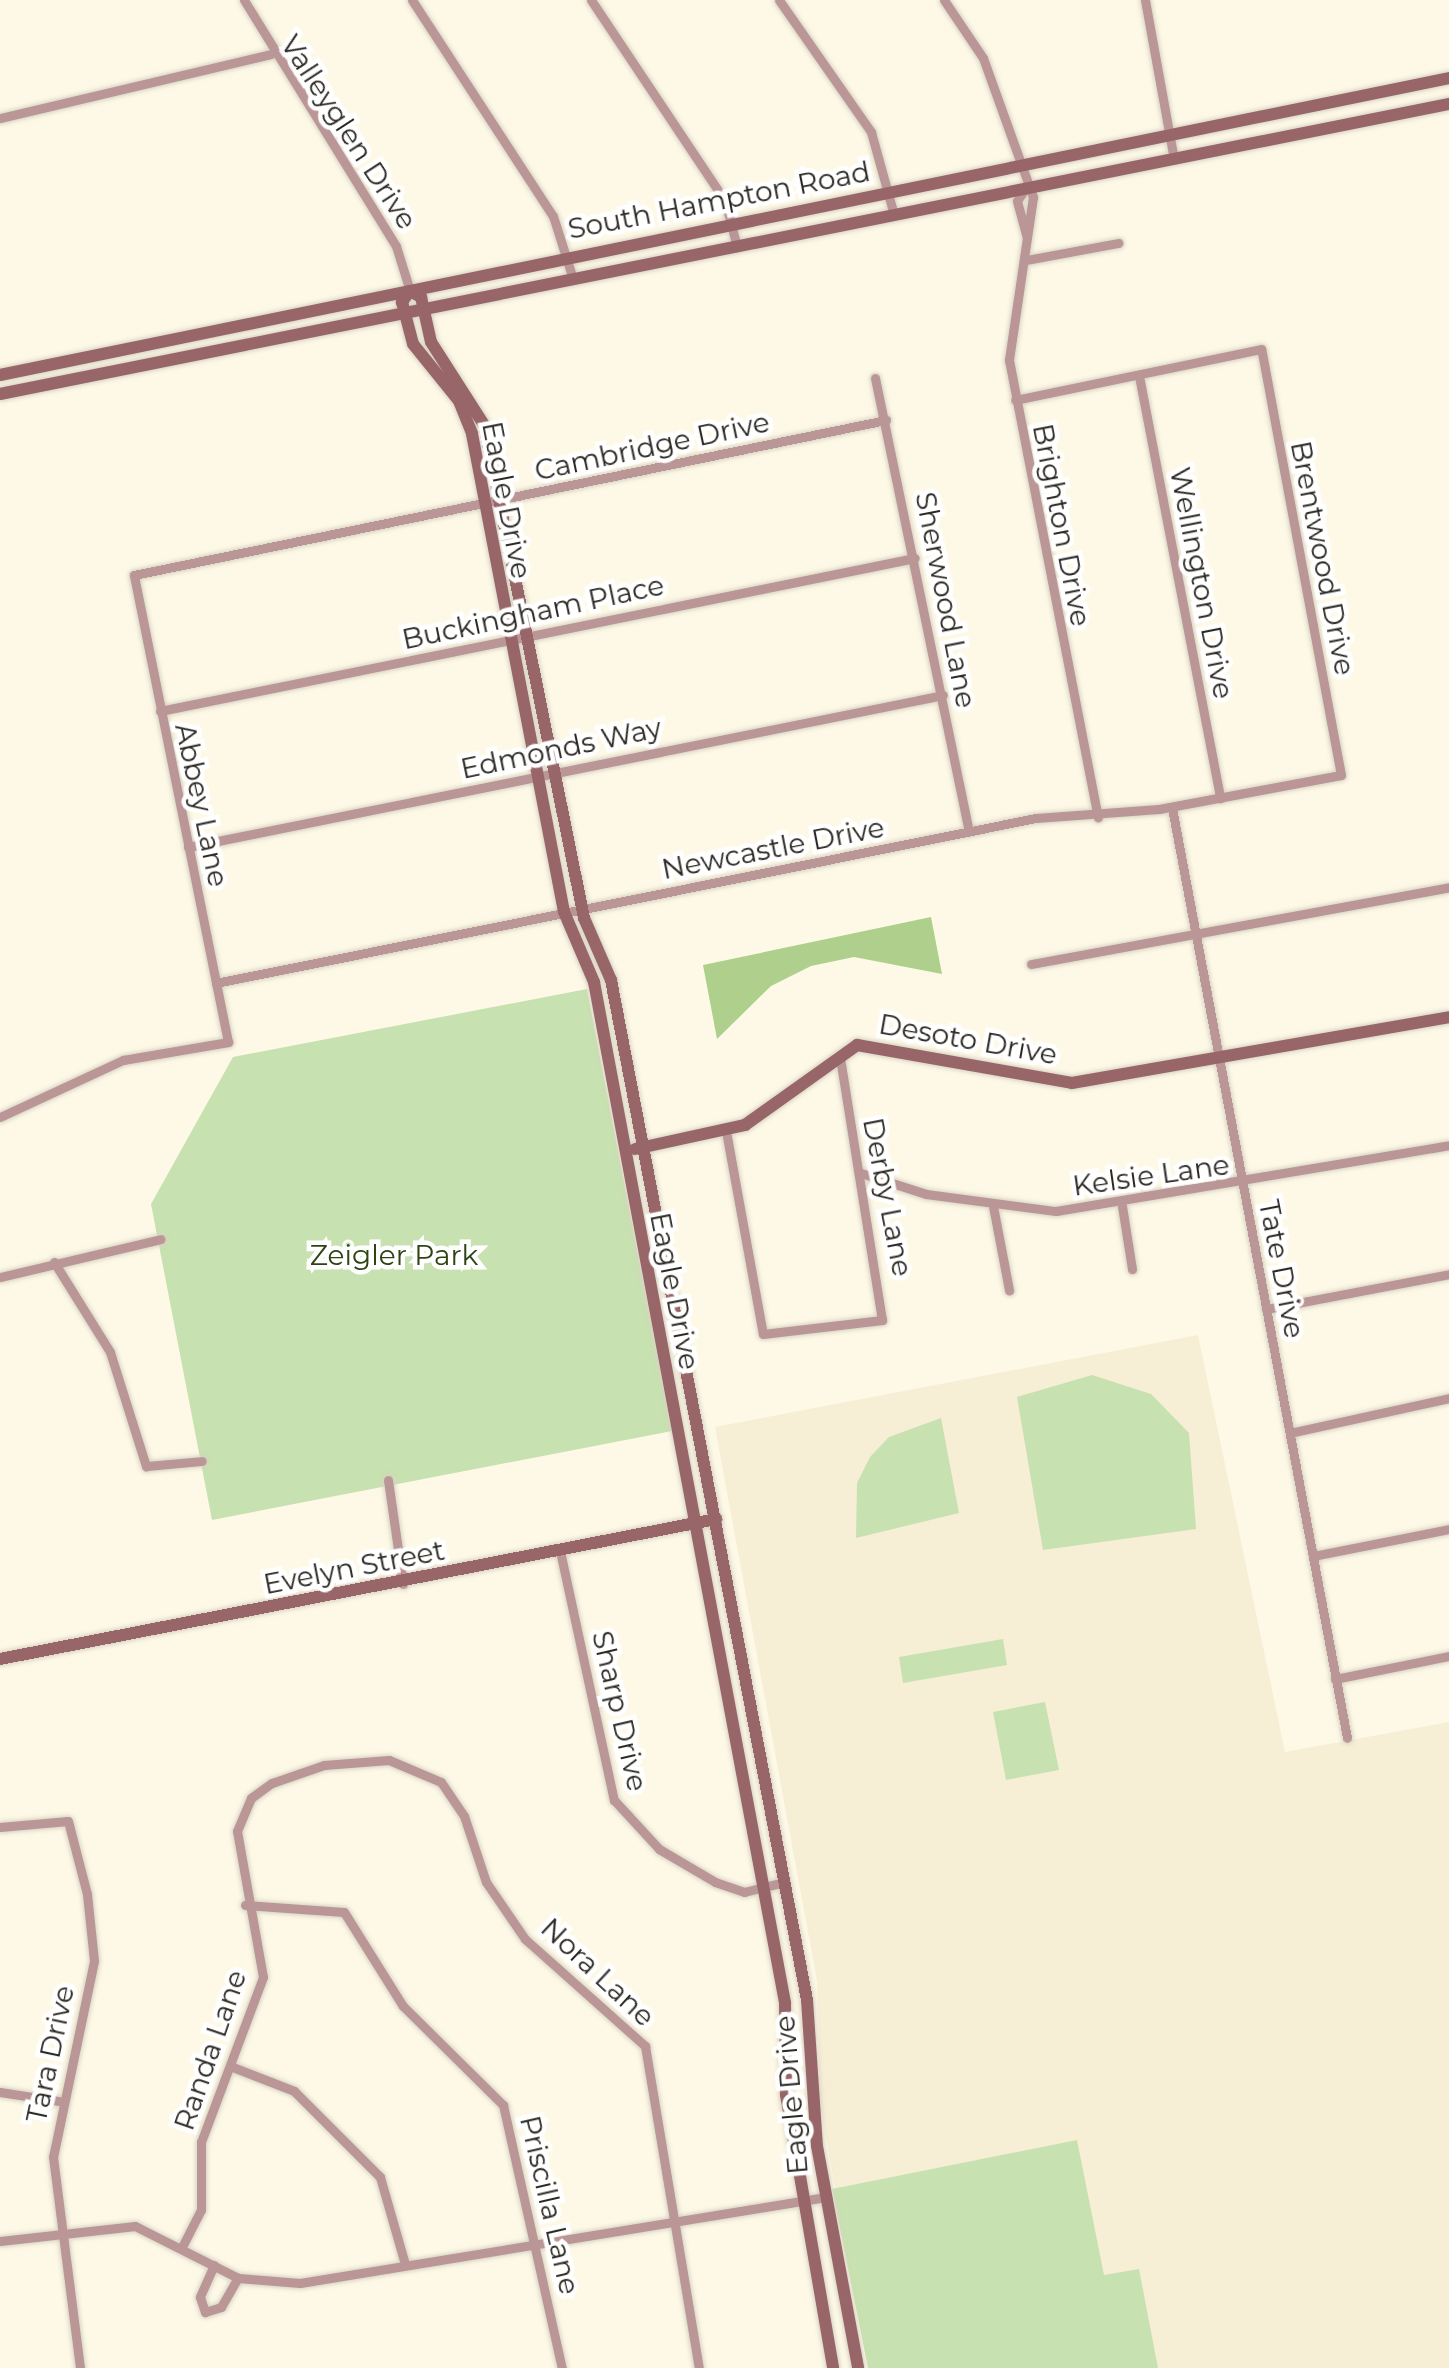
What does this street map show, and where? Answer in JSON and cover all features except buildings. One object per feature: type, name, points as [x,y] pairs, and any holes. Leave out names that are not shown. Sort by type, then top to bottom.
[{"type":"street","name":"Valleyglen Drive","points":[[244,0],[270,54],[396,246],[410,291]]},
{"type":"street","points":[[412,0],[553,216],[573,280]]},
{"type":"street","points":[[591,0],[725,200],[738,246]]},
{"type":"street","points":[[779,0],[871,132],[894,215]]},
{"type":"street","points":[[944,0],[983,58],[1020,165],[1024,189]]},
{"type":"street","points":[[1145,0],[1174,159]]},
{"type":"street","points":[[0,118],[270,54]]},
{"type":"street","name":"South Hampton Road","points":[[1,375],[1449,78]]},
{"type":"street","name":"South Hampton Road","points":[[2,393],[1449,104]]},
{"type":"street","name":"Brighton Drive","points":[[1024,189],[1033,197],[1009,360],[1098,817]]},
{"type":"street","points":[[1026,260],[1118,243]]},
{"type":"street","points":[[403,311],[410,291]]},
{"type":"street","name":"Eagle Drive","points":[[410,291],[423,307],[432,342],[479,408],[582,909],[611,980],[640,1148],[696,1414],[807,2000],[826,2197],[858,2368]]},
{"type":"street","name":"Eagle Drive","points":[[403,311],[413,344],[466,416],[564,912],[594,982],[785,2002],[786,2095],[833,2368]]},
{"type":"street","points":[[208,332],[212,351]]},
{"type":"street","name":"Brentwood Drive","points":[[1139,376],[1261,350],[1342,775]]},
{"type":"street","points":[[1,375],[2,393]]},
{"type":"street","points":[[1015,400],[1139,376]]},
{"type":"street","name":"Wellington Drive","points":[[1139,376],[1220,798]]},
{"type":"street","name":"Sherwood Lane","points":[[875,378],[970,831]]},
{"type":"street","name":"Cambridge Drive","points":[[134,576],[886,420]]},
{"type":"street","name":"Buckingham Place","points":[[160,711],[914,558]]},
{"type":"street","name":"Abbey Lane","points":[[0,1117],[123,1060],[228,1042],[134,576]]},
{"type":"street","name":"Edmonds Way","points":[[188,847],[943,695]]},
{"type":"street","name":"Newcastle Drive","points":[[216,983],[970,831],[1172,808],[1342,775]]},
{"type":"street","name":"Tate Drive","points":[[1172,808],[1347,1738]]},
{"type":"street","points":[[1031,964],[1449,887]]},
{"type":"street","points":[[594,982],[611,980]]},
{"type":"street","name":"Desoto Drive","points":[[623,1152],[726,1131],[783,1104],[839,1052],[899,1045],[1000,1076],[1072,1082],[1220,1062],[1449,1017]]},
{"type":"street","name":"Derby Lane","points":[[726,1131],[760,1322],[772,1339],[886,1314],[839,1052]]},
{"type":"street","name":"Kelsie Lane","points":[[860,1173],[993,1206],[1122,1206],[1449,1146]]},
{"type":"street","points":[[631,1194],[641,1194],[667,1283]]},
{"type":"street","points":[[993,1206],[1009,1290]]},
{"type":"street","points":[[1122,1206],[1132,1270]]},
{"type":"street","points":[[0,1278],[160,1239]]},
{"type":"street","points":[[54,1262],[110,1352],[146,1466],[202,1461]]},
{"type":"street","points":[[1266,1309],[1449,1274]]},
{"type":"street","points":[[1290,1433],[1449,1398]]},
{"type":"street","points":[[674,1419],[696,1414]]},
{"type":"street","points":[[388,1480],[403,1584]]},
{"type":"street","name":"Evelyn Street","points":[[0,1660],[403,1584],[716,1519]]},
{"type":"street","points":[[1313,1556],[1449,1529]]},
{"type":"street","name":"Sharp Drive","points":[[560,1552],[614,1800],[685,1867],[744,1892],[784,1882]]},
{"type":"street","points":[[1335,1679],[1449,1656]]},
{"type":"street","points":[[728,1697],[748,1692]]},
{"type":"street","name":"Nora Lane","points":[[292,1775],[389,1760],[441,1782],[464,1816],[486,1882],[525,1939],[645,2046],[671,2223],[699,2368]]},
{"type":"street","name":"Randa Lane","points":[[183,2246],[201,2210],[201,2142],[262,1977],[245,1905],[236,1832],[252,1798],[292,1775]]},
{"type":"street","name":"Tara Drive","points":[[0,1827],[68,1821],[86,1894],[94,1961],[59,2101],[57,2230],[80,2368]]},
{"type":"street","name":"Priscilla Lane","points":[[245,1905],[344,1912],[402,2006],[504,2105],[539,2249],[562,2368]]},
{"type":"street","points":[[230,2066],[294,2092],[380,2176],[405,2264]]},
{"type":"street","points":[[0,2092],[59,2101]]},
{"type":"street","points":[[0,2241],[57,2230],[135,2226],[183,2246],[238,2278],[300,2283],[405,2264],[539,2249],[826,2197]]},
{"type":"street","points":[[214,2265],[200,2297],[205,2312],[221,2306],[238,2278]]},
{"type":"shaded area","points":[[1198,1335],[1285,1752],[1449,1722],[1449,2368],[868,2368],[820,2104],[817,1981],[715,1427]]},
{"type":"green space","points":[[931,917],[942,974],[854,957],[811,966],[771,986],[717,1039],[703,965]]},
{"type":"green space","name":"Zeigler Park","points":[[587,989],[672,1431],[212,1520],[151,1204],[233,1057]]},
{"type":"green space","points":[[1092,1375],[1151,1394],[1189,1433],[1196,1529],[1043,1550],[1017,1397]]},
{"type":"green space","points":[[941,1418],[959,1513],[856,1538],[857,1483],[870,1457],[889,1437]]},
{"type":"green space","points":[[1003,1639],[1007,1665],[903,1683],[899,1657]]},
{"type":"green space","points":[[1045,1702],[1059,1770],[1006,1780],[993,1712]]},
{"type":"green space","points":[[1077,2140],[1104,2275],[1139,2269],[1158,2368],[868,2368],[832,2189]]}]
